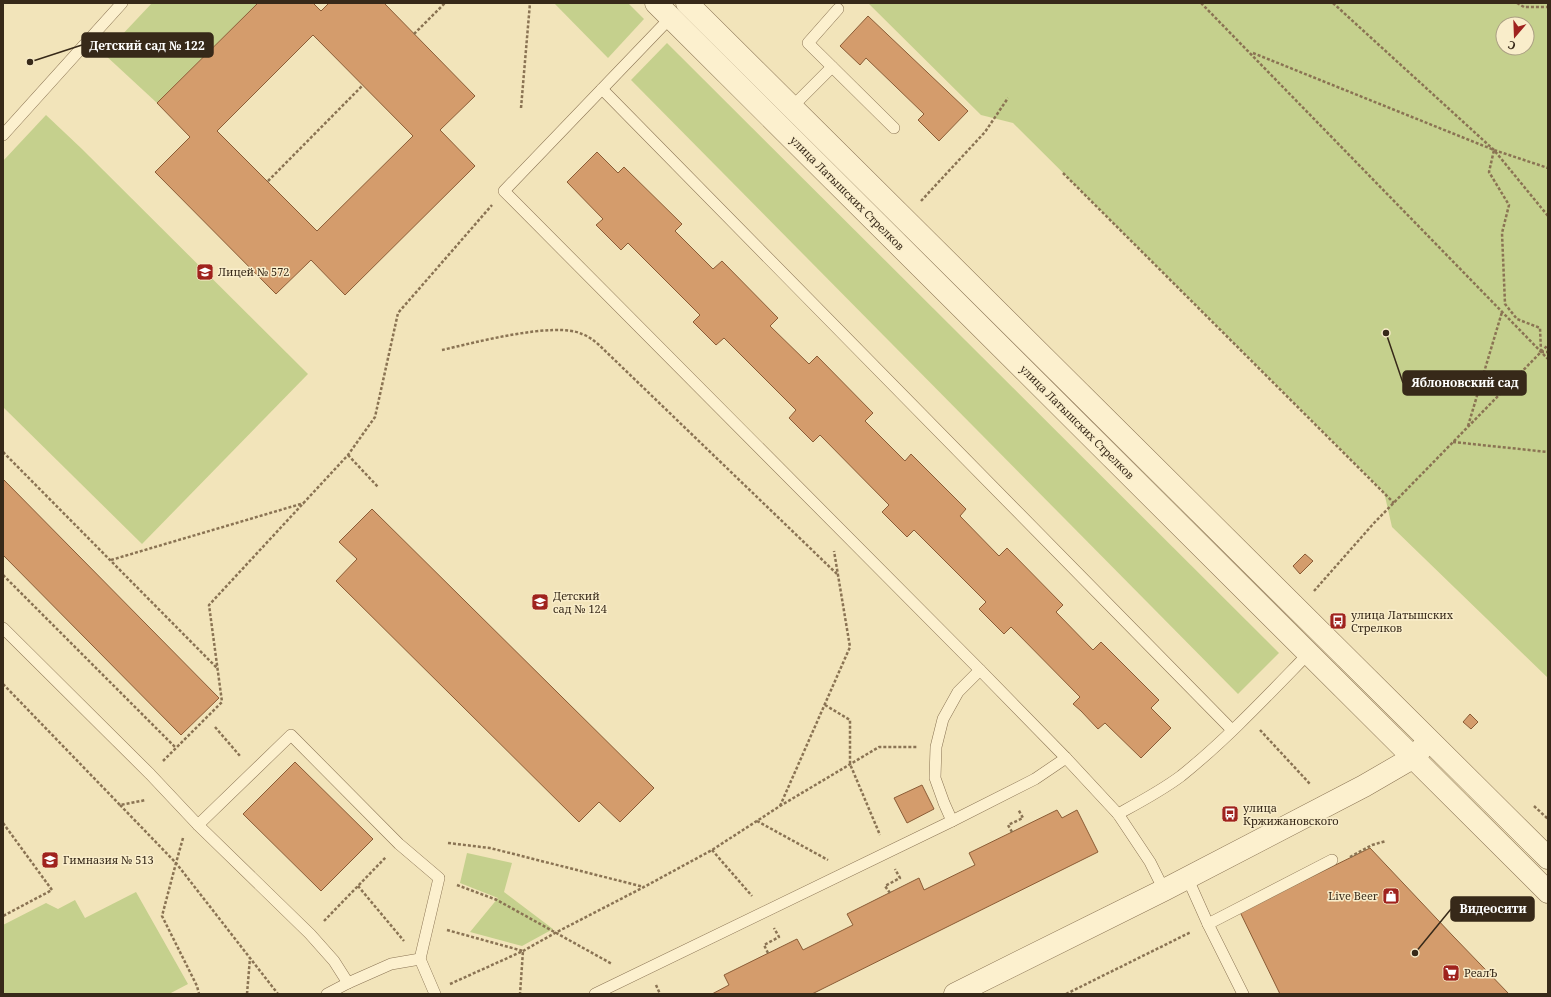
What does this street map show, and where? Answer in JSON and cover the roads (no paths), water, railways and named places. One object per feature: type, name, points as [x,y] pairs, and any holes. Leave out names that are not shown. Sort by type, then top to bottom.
[{"type":"street","name":"улица Латышских Стрелков","points":[[674,7],[792,107],[1548,858]]},
{"type":"street","name":"улица Латышских Стрелков","points":[[674,7],[776,123],[1548,892]]},
{"type":"street","points":[[955,994],[1164,890],[1364,786],[1414,757],[1429,740]]},
{"type":"lane","points":[[3,135],[122,3]]},
{"type":"lane","points":[[674,7],[602,89],[504,191],[1066,758],[1118,814],[1150,862],[1164,890]]},
{"type":"lane","points":[[838,10],[808,43],[894,128]]},
{"type":"lane","points":[[776,123],[832,67]]},
{"type":"lane","points":[[602,89],[1232,730]]},
{"type":"lane","points":[[3,628],[150,774],[198,825],[310,934],[334,961],[348,983]]},
{"type":"lane","points":[[1118,814],[1147,798],[1181,776],[1247,716],[1309,653]]},
{"type":"lane","points":[[952,821],[935,778],[936,747],[943,719],[958,692],[980,670]]},
{"type":"lane","points":[[198,825],[291,735],[399,844],[439,878],[420,959],[434,993]]},
{"type":"lane","points":[[595,994],[1035,780],[1066,758]]},
{"type":"lane","points":[[1208,924],[1332,860]]},
{"type":"lane","points":[[1187,878],[1243,994]]},
{"type":"lane","points":[[327,994],[391,964],[420,959]]},
{"type":"place","name":"Детский сад № 122","points":[[30,62]]},
{"type":"place","name":"Лицей № 572","points":[[205,272]]},
{"type":"place","name":"Яблоновский сад","points":[[1386,333]]},
{"type":"place","name":"Детский сад № 124","points":[[540,602]]},
{"type":"place","name":"улица Латышских Стрелков","points":[[1338,621]]},
{"type":"place","name":"улица Кржижановского","points":[[1230,814]]},
{"type":"place","name":"Гимназия № 513","points":[[50,860]]},
{"type":"place","name":"Live Beer","points":[[1391,896]]},
{"type":"place","name":"Видеосити","points":[[1415,953]]},
{"type":"place","name":"РеалЪ","points":[[1451,973]]}]
